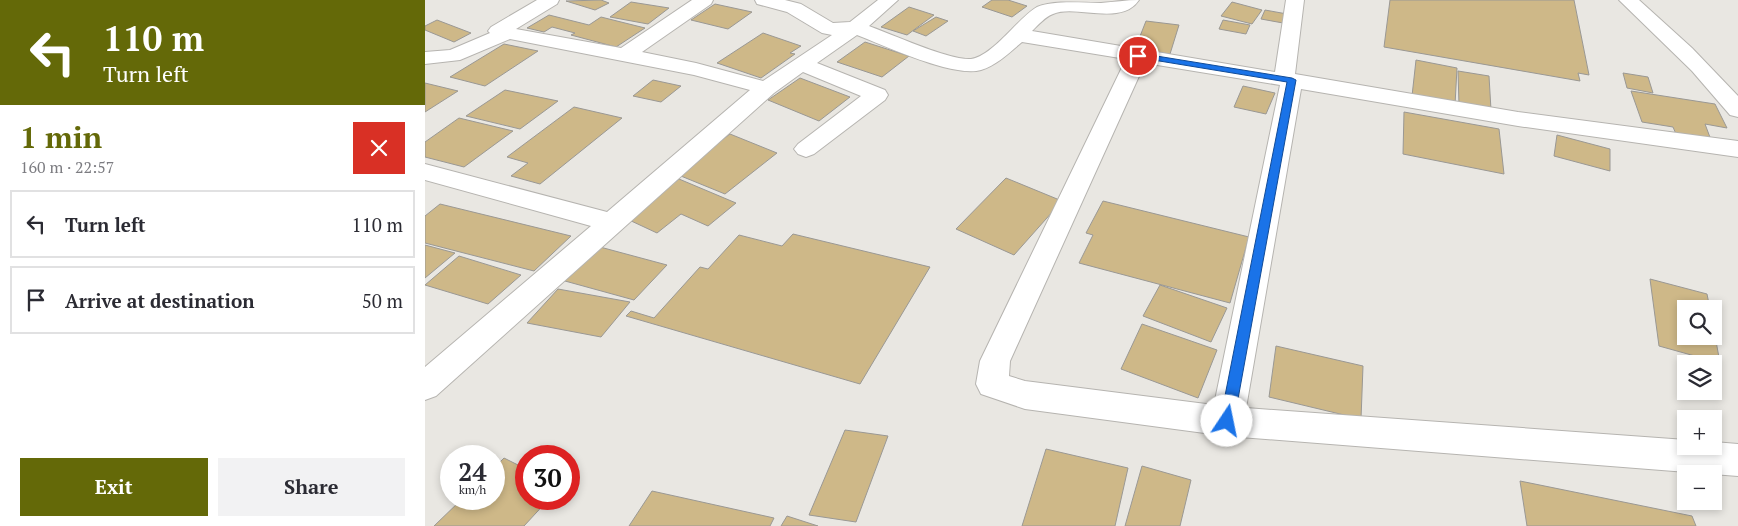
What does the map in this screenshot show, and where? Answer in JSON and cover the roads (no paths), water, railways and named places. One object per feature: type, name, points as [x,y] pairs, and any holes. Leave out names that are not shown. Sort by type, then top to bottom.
[{"type":"street","points":[[550,0],[498,31],[696,70],[766,88]]},
{"type":"street","points":[[623,56],[704,0]]},
{"type":"street","points":[[764,0],[794,8],[829,29],[855,28],[954,64],[976,65],[993,56],[1041,12],[1051,8],[1110,8],[1130,0]]},
{"type":"street","points":[[425,386],[766,88],[855,28],[889,0]]},
{"type":"street","points":[[1227,421],[1288,80],[1295,0]]},
{"type":"street","points":[[1628,0],[1669,36],[1718,86],[1738,110]]},
{"type":"street","points":[[1083,46],[1093,8]]},
{"type":"street","points":[[425,58],[453,56],[508,33]]},
{"type":"street","points":[[1018,34],[1138,56],[1518,119],[1738,149]]},
{"type":"street","points":[[1138,56],[995,361],[992,384],[1025,395],[1227,421],[1738,460]]},
{"type":"street","points":[[801,64],[877,95],[806,149]]},
{"type":"street","points":[[425,172],[611,222]]}]
